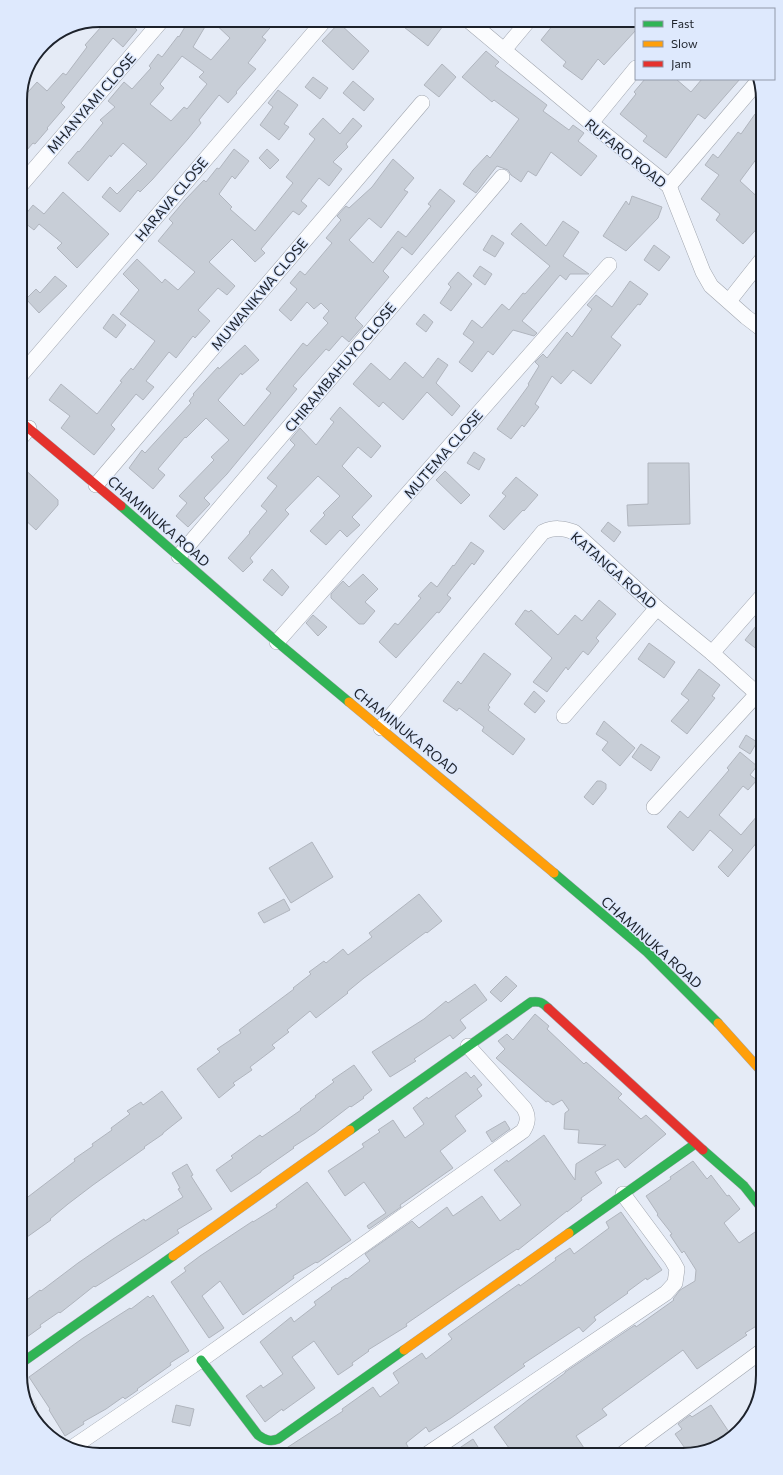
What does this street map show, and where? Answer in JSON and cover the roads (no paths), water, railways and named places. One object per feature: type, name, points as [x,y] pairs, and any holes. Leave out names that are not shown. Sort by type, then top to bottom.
[{"type":"street","name":"MHANYAMI CLOSE","points":[[27,178],[156,27]]},
{"type":"street","name":"HARAVA CLOSE","points":[[27,368],[318,27]]},
{"type":"street","name":"RUFARO ROAD","points":[[476,27],[591,124],[669,186],[703,272],[711,286],[756,325]]},
{"type":"street","points":[[504,50],[523,27]]},
{"type":"street","points":[[591,124],[635,69]]},
{"type":"street","points":[[669,186],[755,85]]},
{"type":"street","name":"MUWANIKWA CLOSE","points":[[96,485],[422,103]]},
{"type":"street","name":"CHIRAMBAHUYO CLOSE","points":[[179,556],[502,177]]},
{"type":"street","name":"MUTEMA CLOSE","points":[[276,642],[608,265]]},
{"type":"street","points":[[729,301],[756,267]]},
{"type":"street","name":"CHAMINUKA ROAD","points":[[27,432],[96,485],[276,642],[480,810],[647,952],[691,994],[756,1065]]},
{"type":"street","name":"KATANGA ROAD","points":[[381,728],[543,532],[551,529],[562,528],[574,532],[756,693]]},
{"type":"street","points":[[712,653],[756,603]]},
{"type":"street","points":[[564,716],[658,608]]},
{"type":"street","points":[[654,807],[756,701]]},
{"type":"street","points":[[27,1359],[531,1002],[537,1001],[543,1003],[695,1144],[744,1186],[756,1201]]},
{"type":"street","points":[[76,1444],[202,1360],[523,1131],[528,1120],[528,1114],[468,1046]]},
{"type":"street","points":[[202,1360],[258,1436],[272,1442],[695,1144]]},
{"type":"street","points":[[436,1448],[666,1293],[675,1283],[677,1269],[672,1260],[623,1194]]},
{"type":"street","points":[[630,1448],[756,1355]]}]
